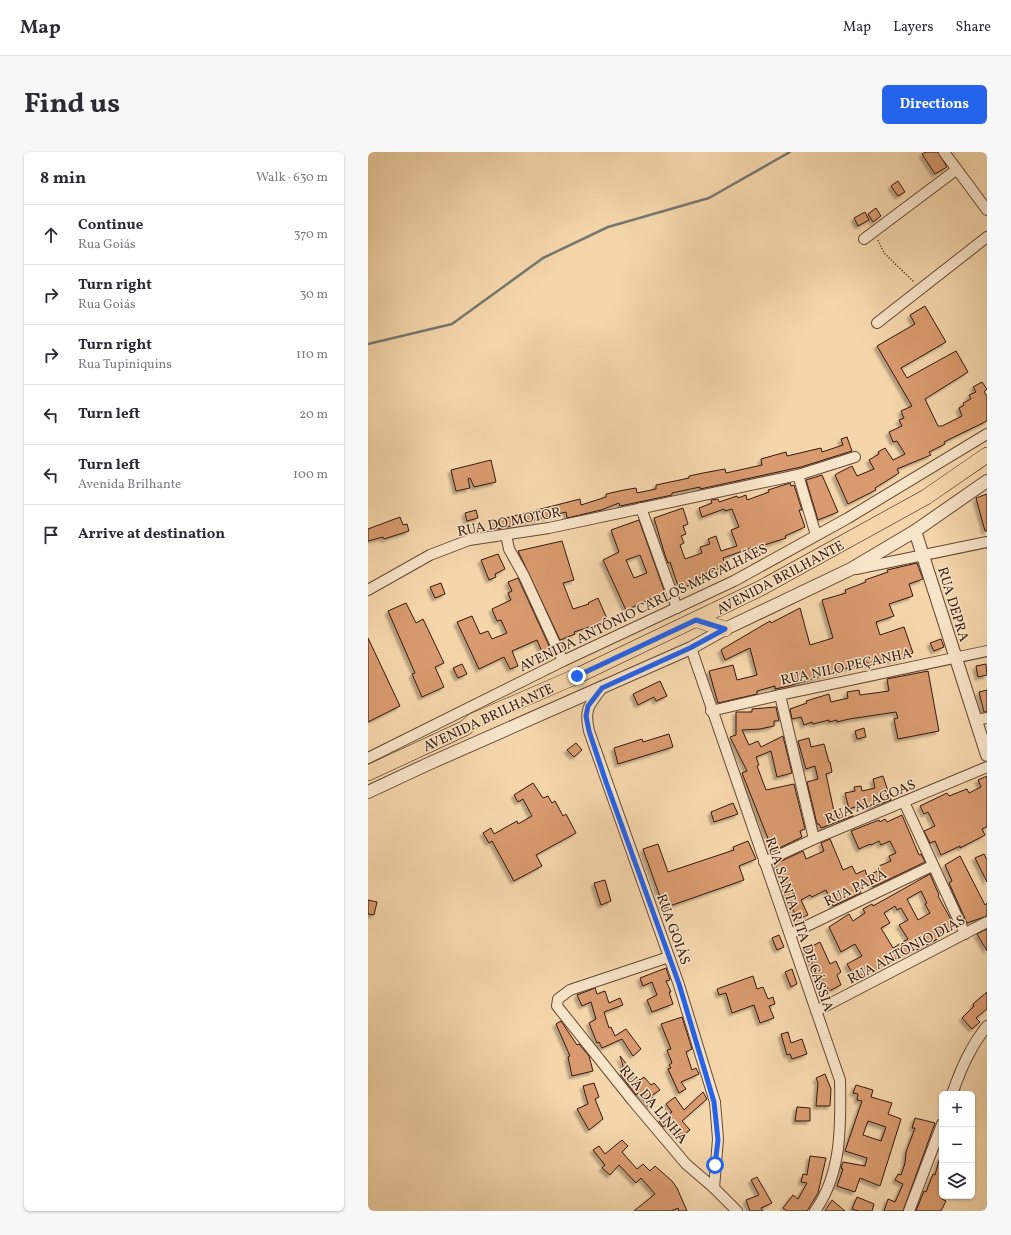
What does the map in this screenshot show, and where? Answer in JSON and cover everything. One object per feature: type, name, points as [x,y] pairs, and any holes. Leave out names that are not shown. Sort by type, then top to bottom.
[{"type":"main road","name":"AVENIDA BRILHANTE","points":[[368,773],[465,728],[473,722],[577,676],[761,588],[926,497],[987,455]]},
{"type":"main road","points":[[696,620],[725,629]]},
{"type":"street","points":[[944,152],[987,210]]},
{"type":"street","points":[[864,239],[956,170]]},
{"type":"street","points":[[877,323],[987,237]]},
{"type":"street","name":"AVENIDA ANTÔNIO CARLOS MAGALHÃES","points":[[368,758],[563,661],[734,581],[889,494],[987,434]]},
{"type":"street","name":"RUA DO MOTOR","points":[[368,590],[397,572],[444,548],[469,540],[506,535],[798,476],[855,457]]},
{"type":"street","points":[[798,476],[816,535]]},
{"type":"street","points":[[368,792],[690,648],[725,629],[851,570],[915,531],[987,481]]},
{"type":"street","points":[[641,508],[677,608]]},
{"type":"street","name":"RUA DEPRA","points":[[915,531],[987,754]]},
{"type":"street","points":[[506,535],[509,549],[524,576],[563,661]]},
{"type":"street","points":[[851,570],[922,554],[987,542]]},
{"type":"street","name":"RUA SANTA RITA DE CÁSSIA","points":[[690,648],[840,1080],[841,1115],[833,1174],[823,1200],[815,1211]]},
{"type":"street","name":"RUA NILO PEÇANHA","points":[[711,711],[987,651]]},
{"type":"street","name":"RUA GOIÁS","points":[[602,688],[588,706],[586,716],[589,731],[679,984],[714,1102],[718,1140],[714,1188]]},
{"type":"street","points":[[780,695],[814,839]]},
{"type":"street","points":[[975,720],[987,718]]},
{"type":"street","points":[[432,727],[441,724],[465,728]]},
{"type":"street","name":"RUA ALAGOAS","points":[[764,862],[814,839],[987,767]]},
{"type":"street","points":[[904,802],[932,866],[965,934]]},
{"type":"street","name":"RUA PARÁ","points":[[790,934],[932,866]]},
{"type":"street","name":"RUA ANTÔNIO DIAS","points":[[816,1011],[987,922]]},
{"type":"street","name":"RUA DA LINHA","points":[[669,957],[582,985],[563,994],[558,999],[557,1006],[632,1100],[686,1164],[714,1188],[737,1211]]},
{"type":"street","points":[[953,1091],[961,1067],[975,1040],[987,1026]]},
{"type":"street","points":[[909,1211],[941,1127]]},
{"type":"path","points":[[874,232],[884,253],[900,270],[922,288]]},
{"type":"building","points":[[926,152],[938,152],[947,167],[935,174],[922,154]]},
{"type":"building","points":[[898,181],[905,192],[898,196],[891,186]]},
{"type":"building","points":[[876,208],[881,216],[873,222],[868,214]]},
{"type":"building","points":[[865,212],[869,220],[858,226],[854,218]]},
{"type":"building","points":[[925,306],[946,342],[901,368],[907,378],[956,351],[968,372],[925,399],[938,426],[942,426],[962,416],[959,408],[964,405],[963,403],[971,399],[969,395],[976,392],[973,387],[982,382],[987,389],[984,392],[987,396],[987,421],[944,442],[945,444],[929,452],[931,455],[897,469],[899,473],[875,488],[876,490],[848,504],[835,475],[852,466],[857,476],[874,469],[869,460],[885,448],[893,460],[905,454],[897,441],[893,442],[889,432],[902,426],[899,420],[904,418],[901,411],[912,406],[877,346],[915,324],[910,315]]},
{"type":"building","points":[[847,437],[852,451],[801,467],[700,489],[700,487],[672,493],[672,495],[620,506],[619,503],[601,510],[567,518],[566,512],[498,529],[494,521],[580,499],[581,505],[606,497],[606,494],[624,490],[636,488],[637,493],[656,489],[656,485],[689,478],[689,476],[703,473],[725,469],[726,473],[762,465],[761,459],[786,452],[787,456],[821,448],[822,452],[843,445],[841,439]]},
{"type":"building","points":[[491,460],[496,482],[474,487],[470,478],[468,479],[470,488],[456,491],[451,470]]},
{"type":"building","points":[[822,475],[838,512],[818,520],[806,480]]},
{"type":"building","points":[[790,483],[791,486],[794,485],[802,510],[799,510],[805,527],[785,536],[786,538],[758,547],[759,550],[751,551],[751,548],[723,558],[726,566],[702,575],[702,577],[694,580],[695,583],[679,589],[670,562],[668,563],[665,555],[654,518],[683,508],[688,524],[683,526],[686,534],[681,536],[684,543],[680,545],[685,559],[702,553],[700,547],[710,544],[708,539],[716,536],[721,551],[737,546],[731,530],[739,527],[732,509],[725,511],[724,509],[702,517],[699,508],[712,503],[711,500],[718,499],[719,502],[737,496],[738,498],[746,495],[747,500],[769,492],[768,490]]},
{"type":"building","points":[[987,494],[987,531],[985,531],[976,498]]},
{"type":"building","points":[[476,510],[478,518],[467,521],[465,513]]},
{"type":"building","points":[[400,517],[403,525],[407,524],[409,531],[384,539],[383,537],[368,541],[368,529]]},
{"type":"building","points":[[639,520],[665,593],[626,610],[603,560],[619,552],[611,530]],"holes":[[[640,555],[647,573],[634,578],[626,560]]]},
{"type":"building","points":[[562,541],[574,580],[563,583],[573,609],[589,604],[588,603],[598,598],[608,621],[574,632],[575,634],[560,640],[518,551]]},
{"type":"building","points":[[498,554],[505,569],[495,574],[496,577],[489,580],[481,560]]},
{"type":"building","points":[[917,563],[923,579],[909,584],[913,596],[889,604],[894,616],[876,622],[880,635],[904,627],[913,653],[890,661],[888,657],[867,665],[867,662],[789,686],[775,689],[775,686],[757,691],[757,694],[718,703],[709,671],[733,665],[737,680],[757,675],[750,648],[725,660],[721,650],[770,621],[771,623],[800,608],[810,645],[833,638],[822,600],[846,593],[845,590],[866,582],[865,580],[888,572],[887,570]]},
{"type":"building","points":[[518,578],[551,650],[543,654],[537,640],[512,651],[518,666],[510,669],[504,657],[479,669],[457,622],[472,616],[480,634],[488,631],[492,639],[507,633],[501,620],[497,621],[492,609],[511,600],[508,593],[512,591],[508,582]]},
{"type":"building","points":[[441,583],[445,594],[435,598],[430,587]]},
{"type":"building","points":[[406,603],[416,623],[423,619],[444,663],[435,667],[444,687],[422,697],[412,674],[415,673],[388,611]]},
{"type":"building","points":[[368,638],[400,706],[368,722]]},
{"type":"building","points":[[941,639],[944,647],[934,651],[930,643]]},
{"type":"building","points":[[462,664],[467,674],[458,678],[453,668]]},
{"type":"building","points":[[986,664],[987,675],[978,677],[976,666]]},
{"type":"building","points":[[928,671],[939,731],[898,739],[894,719],[898,718],[896,712],[837,722],[837,720],[829,722],[829,720],[813,724],[812,722],[804,725],[801,717],[792,719],[790,709],[807,703],[806,701],[829,694],[831,702],[848,698],[847,692],[859,690],[860,695],[889,691],[887,679]]},
{"type":"building","points":[[660,681],[667,696],[656,701],[654,697],[638,705],[633,694]]},
{"type":"building","points":[[987,690],[987,712],[984,712],[979,692]]},
{"type":"building","points":[[776,707],[779,721],[774,721],[774,726],[760,729],[742,730],[749,745],[758,741],[761,747],[783,736],[792,773],[777,777],[771,751],[756,757],[759,765],[757,766],[766,790],[794,784],[805,829],[800,831],[802,837],[773,851],[742,773],[747,771],[730,737],[736,735],[736,712],[752,712],[752,709]]},
{"type":"building","points":[[864,728],[866,737],[857,739],[855,731]]},
{"type":"building","points":[[669,734],[673,747],[618,764],[614,748],[642,739],[643,742]]},
{"type":"building","points":[[809,738],[811,747],[824,744],[830,762],[832,772],[826,774],[835,816],[852,811],[853,816],[821,828],[819,824],[817,824],[807,782],[818,779],[815,766],[806,769],[798,741]]},
{"type":"building","points":[[576,743],[582,750],[574,757],[567,750]]},
{"type":"building","points":[[883,776],[891,800],[869,808],[867,803],[849,809],[845,793],[855,791],[854,787],[861,786],[862,791],[875,788],[873,779]]},
{"type":"building","points":[[987,776],[987,827],[982,829],[985,835],[960,848],[960,846],[941,855],[935,841],[930,843],[924,831],[935,826],[928,812],[924,814],[920,806],[947,793],[949,796],[967,789],[969,793],[981,787],[978,780]]},
{"type":"building","points":[[533,783],[543,798],[548,796],[552,803],[555,801],[563,816],[566,814],[576,833],[536,855],[542,866],[514,881],[492,841],[489,843],[483,833],[491,828],[494,834],[517,821],[518,824],[532,816],[523,799],[518,802],[514,795]]},
{"type":"building","points":[[733,803],[738,814],[714,822],[711,812]]},
{"type":"building","points":[[902,815],[919,855],[921,854],[925,862],[873,887],[871,882],[859,888],[861,893],[833,906],[826,890],[812,897],[810,895],[801,900],[808,915],[798,919],[784,893],[787,892],[775,864],[803,851],[806,859],[824,851],[821,843],[830,839],[843,870],[852,866],[856,874],[865,870],[867,876],[880,870],[879,866],[891,861],[889,856],[896,853],[890,841],[881,845],[879,841],[859,849],[851,831],[879,820],[880,822],[885,819],[887,822]]},
{"type":"building","points":[[748,841],[756,859],[739,866],[744,880],[664,908],[643,849],[658,844],[668,872],[734,850],[733,847]]},
{"type":"building","points":[[984,854],[987,860],[987,882],[975,858]]},
{"type":"building","points":[[960,856],[985,905],[987,903],[987,916],[967,923],[949,883],[952,881],[945,865]]},
{"type":"building","points":[[930,874],[939,895],[938,896],[954,925],[937,935],[939,938],[932,942],[914,951],[913,949],[874,971],[873,969],[855,978],[847,964],[862,956],[855,944],[841,952],[829,927],[849,914],[853,921],[865,913],[863,909],[872,904],[873,906]],"holes":[[[921,891],[927,903],[925,904],[930,913],[918,920],[907,899]],[[895,906],[897,910],[901,908],[908,920],[899,925],[908,939],[893,948],[881,928],[890,923],[884,913]]]},
{"type":"building","points":[[605,880],[611,901],[601,905],[594,883]]},
{"type":"building","points":[[368,900],[377,902],[374,915],[368,914]]},
{"type":"building","points":[[987,929],[987,951],[977,934]]},
{"type":"building","points":[[779,935],[784,947],[777,950],[772,938]]},
{"type":"building","points":[[820,942],[830,964],[836,961],[841,972],[837,975],[841,985],[829,991],[824,981],[820,983],[814,972],[816,971],[805,950]]},
{"type":"building","points":[[666,968],[670,980],[666,981],[671,992],[669,992],[673,1004],[652,1012],[647,1000],[657,995],[652,982],[643,986],[640,978]]},
{"type":"building","points":[[792,969],[797,984],[791,987],[785,972]]},
{"type":"building","points":[[753,976],[757,989],[763,987],[768,999],[773,997],[775,1004],[769,1006],[774,1018],[760,1023],[754,1005],[732,1013],[726,993],[719,995],[717,989]]},
{"type":"building","points":[[595,988],[597,994],[605,991],[609,1003],[620,998],[623,1005],[604,1012],[609,1028],[611,1027],[615,1036],[626,1029],[641,1049],[633,1056],[622,1039],[602,1048],[599,1042],[597,1043],[589,1023],[596,1019],[591,1002],[582,1006],[577,995]]},
{"type":"building","points":[[987,992],[987,1009],[976,1018],[980,1022],[972,1029],[962,1018],[974,1006],[973,1004]]},
{"type":"building","points":[[682,1017],[692,1049],[686,1052],[692,1070],[696,1068],[699,1074],[681,1082],[686,1089],[679,1093],[668,1069],[671,1068],[669,1065],[672,1063],[667,1050],[671,1049],[661,1024]]},
{"type":"building","points":[[561,1021],[577,1045],[579,1044],[589,1056],[593,1071],[572,1076],[568,1057],[570,1056],[556,1024]]},
{"type":"building","points":[[788,1032],[791,1043],[802,1039],[807,1054],[792,1059],[790,1054],[787,1055],[781,1034]]},
{"type":"building","points":[[620,1056],[640,1080],[644,1077],[651,1085],[654,1083],[660,1090],[651,1096],[656,1102],[649,1107],[638,1093],[636,1095],[620,1074],[625,1073]]},
{"type":"building","points":[[825,1074],[831,1089],[830,1106],[816,1106],[818,1083],[816,1078]]},
{"type":"building","points":[[594,1083],[599,1097],[595,1099],[603,1119],[589,1130],[577,1109],[588,1104],[583,1086]]},
{"type":"building","points":[[856,1085],[873,1090],[871,1097],[892,1103],[888,1114],[901,1119],[880,1186],[860,1178],[855,1192],[837,1186],[843,1169],[841,1168],[843,1162],[865,1166],[867,1158],[845,1151],[862,1101],[857,1100],[858,1094],[853,1093]],"holes":[[[868,1121],[886,1127],[881,1141],[863,1135]]]},
{"type":"building","points":[[703,1092],[707,1099],[682,1121],[690,1130],[681,1137],[669,1123],[663,1127],[659,1121],[672,1112],[666,1104],[675,1097],[684,1110]]},
{"type":"building","points":[[797,1107],[810,1108],[810,1121],[795,1121]]},
{"type":"building","points":[[915,1118],[935,1123],[903,1211],[884,1211],[888,1199],[895,1202],[903,1184],[895,1180],[898,1174],[901,1175],[905,1163],[906,1152],[915,1128],[912,1128]]},
{"type":"building","points":[[622,1140],[628,1146],[622,1152],[637,1169],[643,1164],[650,1171],[655,1166],[672,1181],[677,1188],[687,1211],[679,1211],[678,1208],[671,1211],[634,1211],[655,1194],[641,1178],[636,1183],[619,1165],[610,1175],[602,1168],[605,1165],[593,1150],[599,1146],[605,1154]]},
{"type":"building","points":[[810,1156],[826,1158],[818,1193],[807,1211],[787,1211],[783,1208],[793,1195],[798,1199],[807,1183],[801,1182],[803,1174],[807,1175]]},
{"type":"building","points":[[939,1161],[939,1199],[946,1201],[941,1211],[916,1211],[924,1191],[926,1192],[933,1174],[935,1175]]},
{"type":"building","points":[[757,1177],[772,1203],[761,1208],[763,1211],[750,1211],[746,1200],[759,1195],[751,1180]]},
{"type":"building","points":[[857,1197],[874,1204],[872,1211],[858,1211],[852,1209]]},
{"type":"building","points":[[832,1200],[845,1211],[825,1211]]},
{"type":"waterway","points":[[368,344],[452,324],[543,258],[608,227],[709,198],[790,152]]},
{"type":"route","points":[[577,676],[696,620],[725,629],[690,648],[602,688],[588,706],[586,716],[589,731],[606,782],[679,984],[714,1102],[718,1140],[715,1165]]}]
